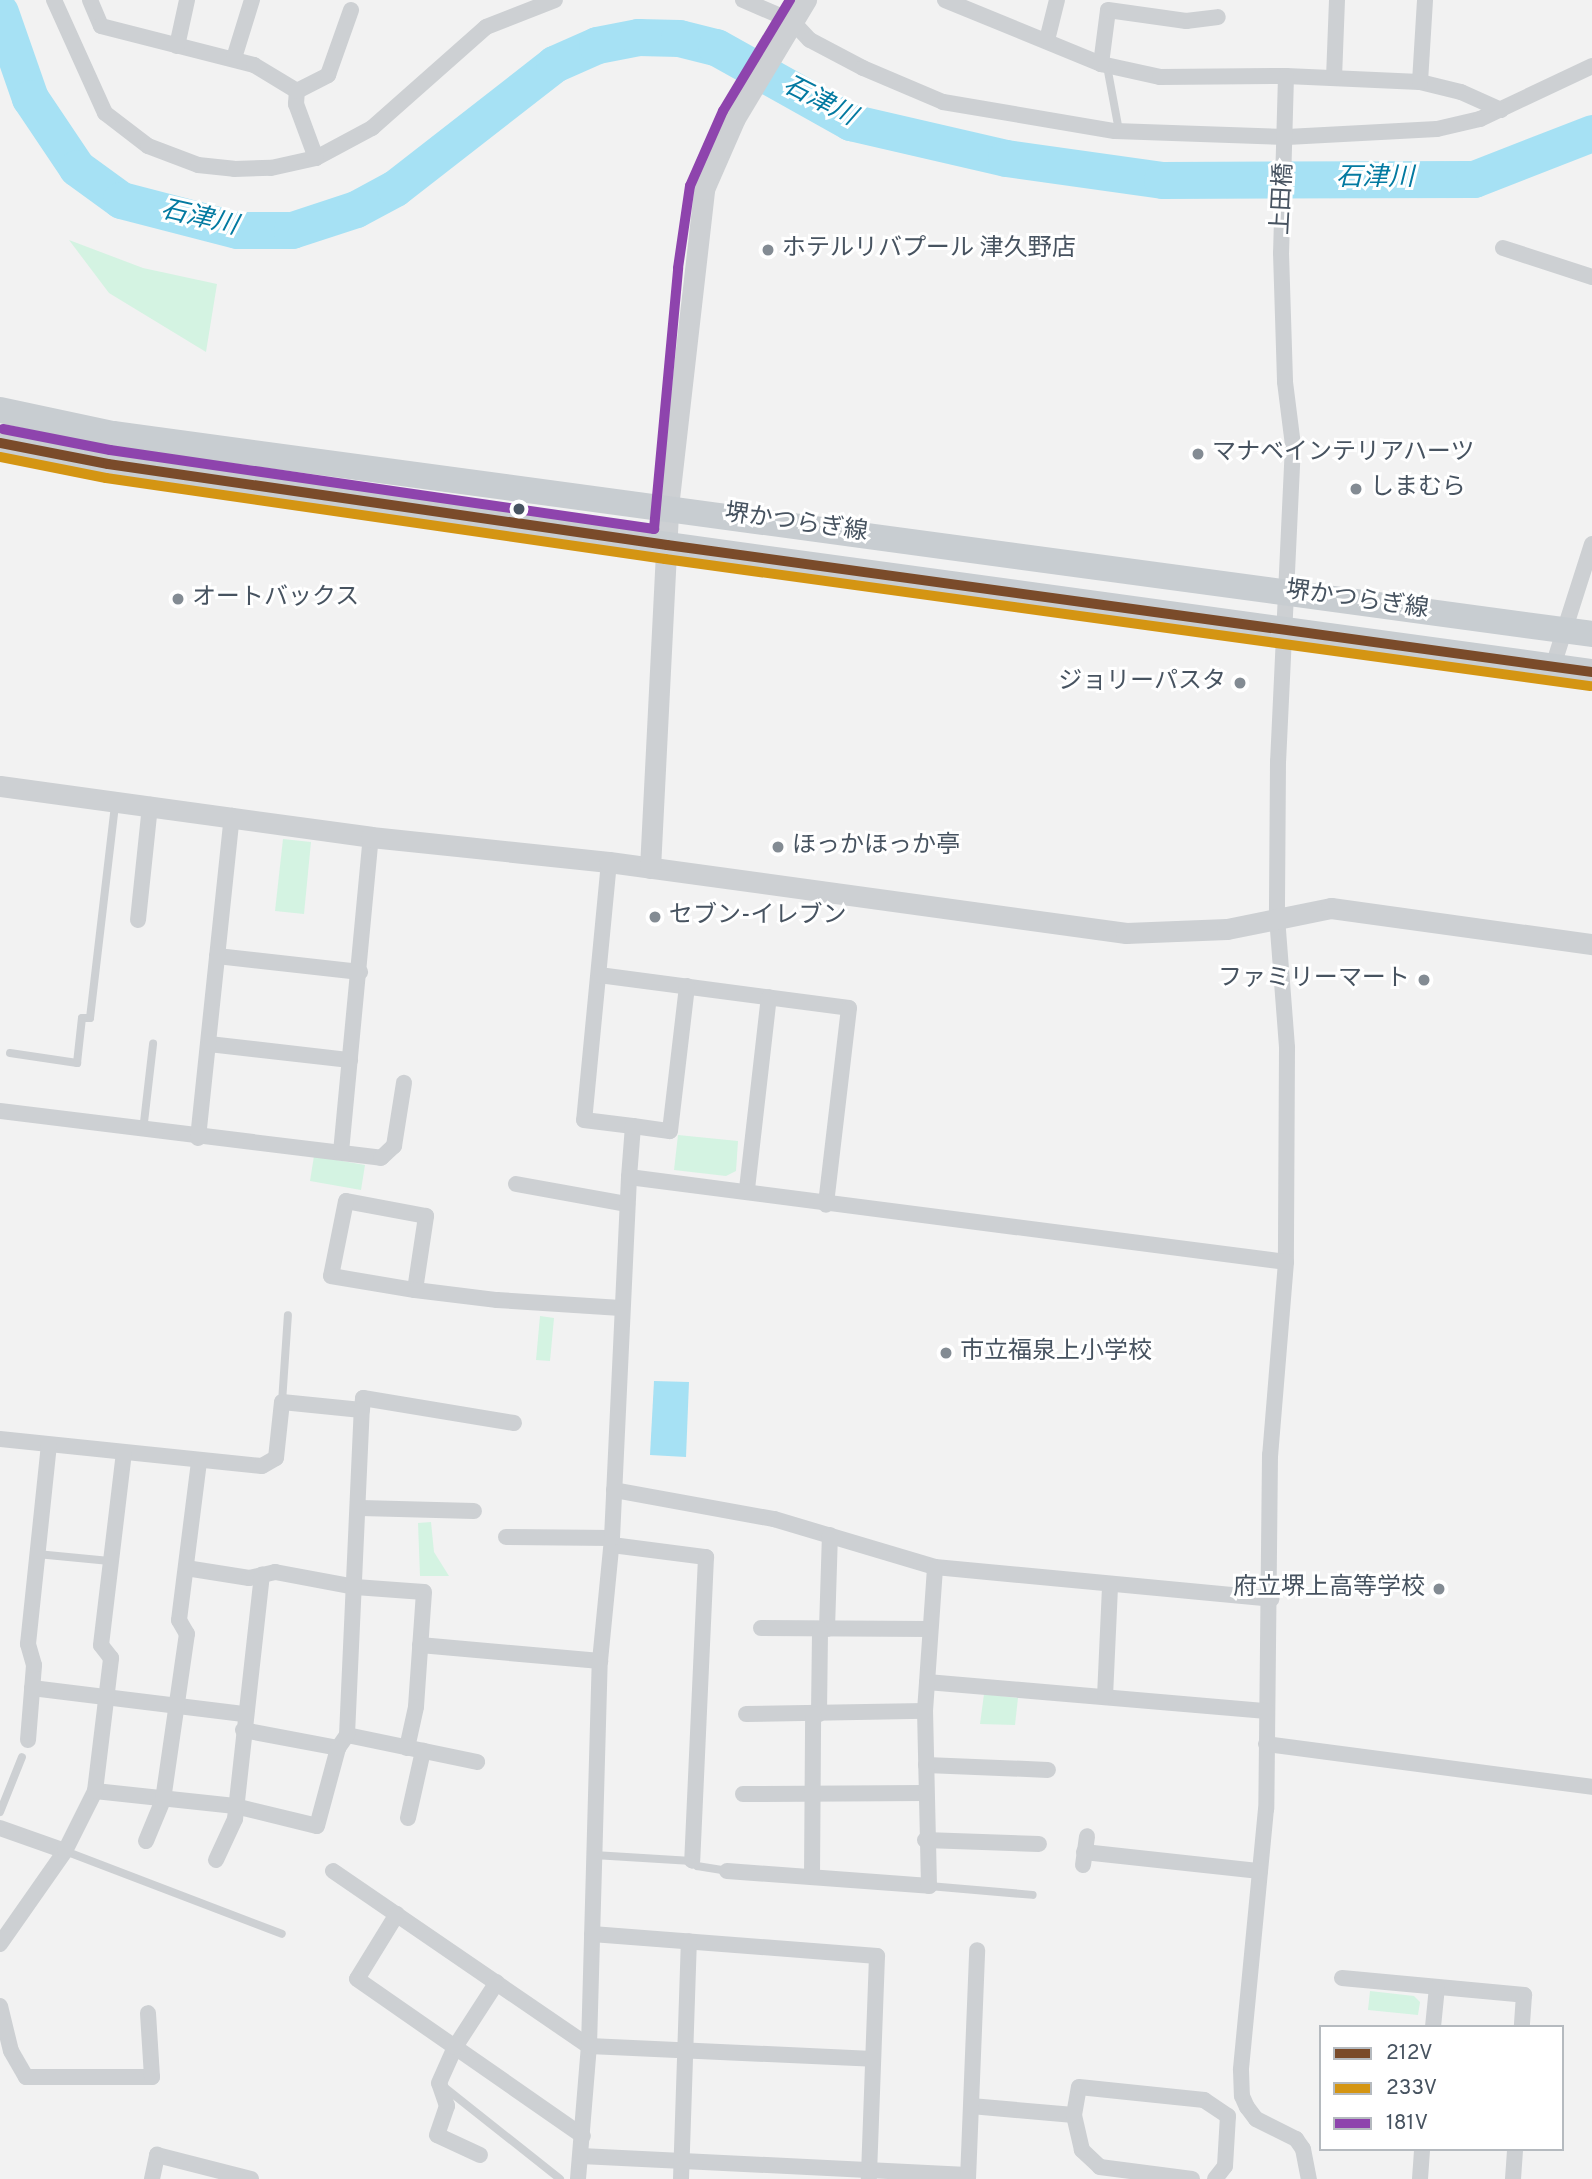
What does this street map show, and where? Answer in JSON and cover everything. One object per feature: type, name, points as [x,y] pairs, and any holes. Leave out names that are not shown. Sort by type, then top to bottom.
[{"type":"main road","name":"堺かつらぎ線","points":[[0,410],[113,434],[1285,590],[1592,634]]},
{"type":"main road","name":"堺かつらぎ線","points":[[0,443],[108,464],[667,545],[1287,627],[1592,671]]},
{"type":"street","points":[[54,0],[105,113],[148,146],[198,165],[234,169],[271,168],[316,158],[372,128],[486,27],[555,0]]},
{"type":"street","points":[[90,0],[102,26],[234,58],[297,91]]},
{"type":"street","points":[[177,46],[187,0]]},
{"type":"street","points":[[234,58],[252,0]]},
{"type":"street","points":[[743,0],[810,40],[943,102],[1119,131],[1286,141],[1437,129],[1501,110],[1592,66]]},
{"type":"street","points":[[650,868],[668,507],[704,189],[735,118],[806,0]]},
{"type":"street","points":[[945,0],[1104,64],[1160,77],[1286,76],[1420,82],[1461,92],[1501,110]]},
{"type":"street","points":[[1047,40],[1057,0]]},
{"type":"street","points":[[1334,78],[1337,0]]},
{"type":"street","points":[[1420,82],[1425,0]]},
{"type":"street","points":[[1104,64],[1109,5],[1186,21],[1218,17]]},
{"type":"street","points":[[297,91],[328,75],[351,10]]},
{"type":"street","name":"上田橋","points":[[1247,2108],[1242,2096],[1241,2070],[1260,1871],[1271,1599],[1270,1455],[1286,1262],[1287,1048],[1277,917],[1278,761],[1287,627],[1285,590],[1293,445],[1285,382],[1281,253],[1286,76]]},
{"type":"street","points":[[297,91],[296,104],[316,158]]},
{"type":"street","points":[[1503,248],[1592,277]]},
{"type":"street","points":[[1553,666],[1592,544]]},
{"type":"street","points":[[0,786],[371,837],[609,862],[1126,933],[1227,929],[1331,908],[1592,944]]},
{"type":"street","points":[[138,920],[150,805]]},
{"type":"street","points":[[198,1138],[232,816]]},
{"type":"street","points":[[341,1152],[371,837]]},
{"type":"street","points":[[609,862],[584,1120],[670,1131],[687,986]]},
{"type":"street","points":[[217,956],[360,972]]},
{"type":"street","points":[[598,975],[849,1007],[826,1205]]},
{"type":"street","points":[[747,1189],[769,997]]},
{"type":"street","points":[[209,1044],[350,1060]]},
{"type":"street","points":[[0,1111],[198,1138],[381,1158],[394,1146],[404,1083]]},
{"type":"street","points":[[578,2179],[589,2046],[600,1661],[612,1542],[621,1308],[633,1126]]},
{"type":"street","points":[[629,1177],[747,1189],[826,1205],[1286,1262]]},
{"type":"street","points":[[516,1184],[627,1204]]},
{"type":"street","points":[[415,1290],[426,1216],[346,1201],[331,1276],[415,1290],[621,1308]]},
{"type":"street","points":[[95,1791],[235,1806],[317,1826],[342,1741],[361,1508],[363,1398],[514,1423]]},
{"type":"street","points":[[0,1439],[262,1466],[276,1458],[282,1402],[362,1410]]},
{"type":"street","points":[[28,1740],[34,1665],[28,1644],[49,1445]]},
{"type":"street","points":[[0,1944],[65,1851],[95,1791],[104,1698],[111,1658],[101,1645],[124,1452]]},
{"type":"street","points":[[146,1841],[163,1800],[187,1634],[179,1620],[199,1461]]},
{"type":"street","points":[[614,1490],[774,1519],[935,1567],[1110,1586],[1271,1599]]},
{"type":"street","points":[[361,1508],[474,1511]]},
{"type":"street","points":[[812,1877],[816,1714],[830,1535]]},
{"type":"street","points":[[506,1537],[612,1542],[706,1557],[692,1861]]},
{"type":"street","points":[[727,1871],[929,1886],[925,1840],[925,1711],[935,1567]]},
{"type":"street","points":[[186,1568],[249,1578],[275,1573],[355,1587],[424,1592],[415,1749],[408,1818]]},
{"type":"street","points":[[216,1860],[235,1819],[262,1574]]},
{"type":"street","points":[[1105,1697],[1110,1586]]},
{"type":"street","points":[[761,1628],[929,1629]]},
{"type":"street","points":[[420,1645],[600,1661]]},
{"type":"street","points":[[927,1682],[1267,1712]]},
{"type":"street","points":[[32,1688],[177,1704],[244,1722],[342,1741],[415,1749],[477,1762]]},
{"type":"street","points":[[746,1714],[925,1711]]},
{"type":"street","points":[[1266,1744],[1592,1787]]},
{"type":"street","points":[[926,1765],[1048,1770]]},
{"type":"street","points":[[743,1794],[813,1797],[924,1793]]},
{"type":"street","points":[[0,1828],[65,1851]]},
{"type":"street","points":[[925,1840],[1039,1844]]},
{"type":"street","points":[[1085,1851],[1260,1871]]},
{"type":"street","points":[[333,1871],[589,2046],[873,2059]]},
{"type":"street","points":[[397,1914],[357,1979],[583,2136]]},
{"type":"street","points":[[592,1934],[877,1956]]},
{"type":"street","points":[[869,2175],[878,1938]]},
{"type":"street","points":[[681,2171],[689,1941]]},
{"type":"street","points":[[581,2156],[681,2171],[968,2177],[977,1950]]},
{"type":"street","points":[[1342,1978],[1524,1995],[1522,2025]]},
{"type":"street","points":[[480,2155],[437,2135],[447,2106],[439,2083],[454,2047],[497,1982]]},
{"type":"street","points":[[1433,2025],[1437,1987]]},
{"type":"street","points":[[0,2006],[6,2054],[26,2077],[152,2077],[148,2013]]},
{"type":"street","points":[[1192,2179],[1100,2167],[1082,2150],[1074,2115],[1079,2087],[1204,2100],[1228,2116]]},
{"type":"street","points":[[971,2105],[1074,2115]]},
{"type":"street","points":[[1228,2116],[1247,2108],[1256,2119],[1296,2139],[1303,2149],[1309,2179]]},
{"type":"street","points":[[1215,2179],[1225,2166],[1228,2116]]},
{"type":"street","points":[[1420,2179],[1422,2151]]},
{"type":"street","points":[[1513,2179],[1515,2151]]},
{"type":"street","points":[[152,2179],[157,2155],[250,2179]]},
{"type":"lane","points":[[1104,64],[1119,131]]},
{"type":"lane","points":[[10,1053],[77,1063],[82,1018],[90,1018],[116,801]]},
{"type":"lane","points":[[143,1130],[153,1044]]},
{"type":"lane","points":[[282,1402],[288,1315]]},
{"type":"lane","points":[[37,1554],[110,1561]]},
{"type":"lane","points":[[0,1812],[23,1757]]},
{"type":"lane","points":[[65,1851],[282,1934]]},
{"type":"lane","points":[[594,1855],[692,1861],[697,1866],[727,1871]]},
{"type":"lane","points":[[929,1886],[1033,1895]]},
{"type":"lane","points":[[439,2083],[559,2179]]},
{"type":"green space","points":[[69,240],[143,268],[217,284],[206,352],[109,293]]},
{"type":"green space","points":[[283,839],[311,842],[304,914],[275,911]]},
{"type":"green space","points":[[678,1135],[738,1141],[736,1171],[726,1176],[674,1170]]},
{"type":"green space","points":[[314,1156],[365,1165],[361,1190],[310,1181]]},
{"type":"green space","points":[[540,1316],[554,1318],[550,1361],[536,1360]]},
{"type":"green space","points":[[431,1522],[434,1552],[449,1576],[420,1576],[418,1523]]},
{"type":"green space","points":[[984,1694],[1018,1698],[1015,1725],[980,1724]]},
{"type":"green space","points":[[1370,1991],[1414,1996],[1420,2002],[1418,2015],[1368,2010]]},
{"type":"water","points":[[654,1381],[689,1382],[686,1457],[650,1455]]},
{"type":"waterway","name":"石津川","points":[[0,12],[30,98],[77,168],[121,200],[237,230],[292,230],[356,209],[395,188],[554,64],[597,45],[638,37],[679,38],[716,47],[850,122],[1006,158],[1162,180],[1474,179],[1592,133]]},
{"type":"transit line","name":"181V","points":[[3,429],[110,450],[654,529],[678,268],[690,186],[723,111],[790,0]]},
{"type":"transit line","name":"212V","points":[[0,443],[108,464],[667,545],[1592,672]]},
{"type":"transit line","name":"233V","points":[[0,457],[106,478],[665,559],[1590,686]]},
{"type":"place","name":"ホテルリバプール 津久野店","points":[[768,250]]},
{"type":"place","name":"マナベインテリアハーツ","points":[[1198,454]]},
{"type":"place","name":"しまむら","points":[[1356,489]]},
{"type":"place","name":"オートバックス","points":[[178,599]]},
{"type":"place","name":"ジョリーパスタ","points":[[1240,683]]},
{"type":"place","name":"ほっかほっか亭","points":[[778,847]]},
{"type":"place","name":"セブン-イレブン","points":[[655,917]]},
{"type":"place","name":"ファミリーマート","points":[[1424,980]]},
{"type":"place","name":"市立福泉上小学校","points":[[946,1353]]},
{"type":"place","name":"府立堺上高等学校","points":[[1439,1589]]}]
